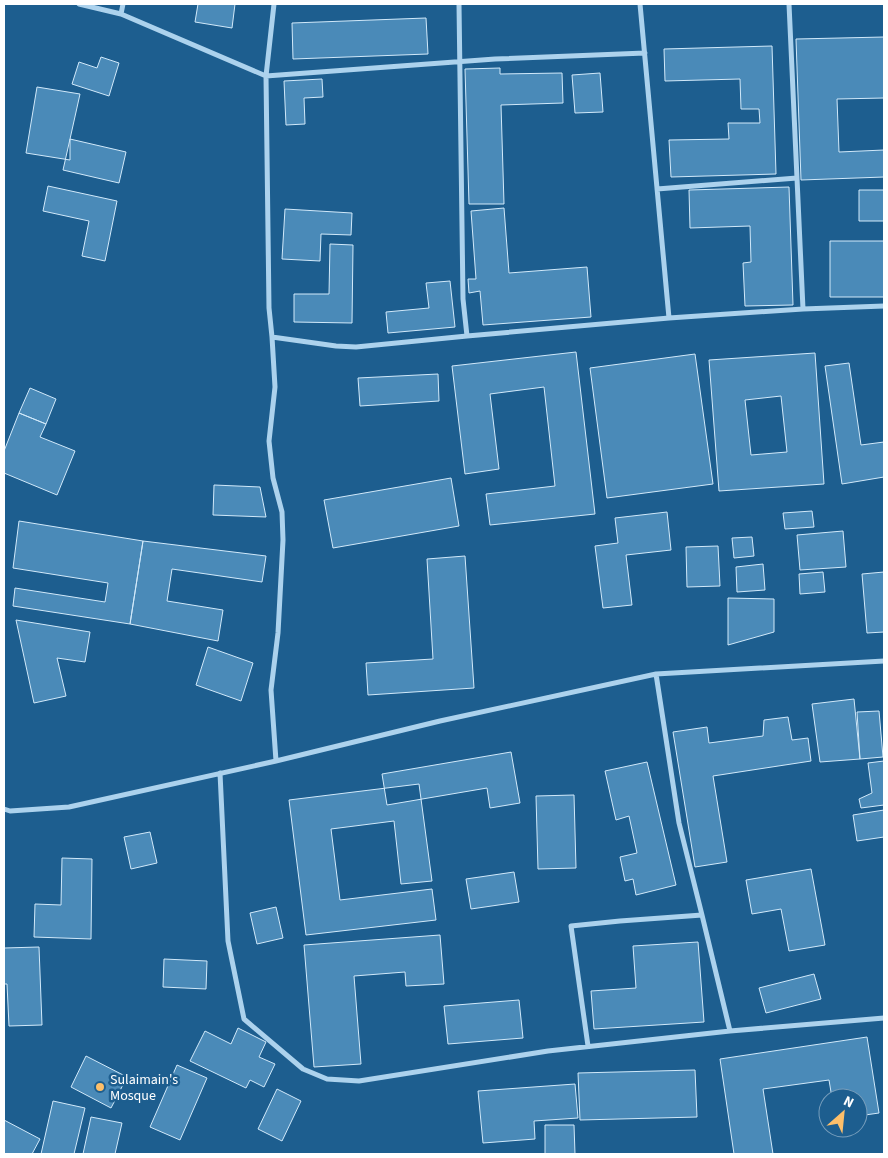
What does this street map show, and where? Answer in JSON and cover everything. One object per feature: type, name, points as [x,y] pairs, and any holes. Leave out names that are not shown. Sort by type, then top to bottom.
[{"type":"street","points":[[79,4],[121,14],[266,76],[459,61],[645,53]]},
{"type":"street","points":[[121,14],[123,4]]},
{"type":"street","points":[[274,4],[266,76],[269,308],[275,387],[269,441],[273,478],[282,512],[283,540],[278,623],[271,690],[276,761]]},
{"type":"street","points":[[458,4],[463,299],[466,336]]},
{"type":"street","points":[[640,4],[669,318]]},
{"type":"street","points":[[789,4],[803,309]]},
{"type":"street","points":[[657,188],[797,178]]},
{"type":"street","points":[[272,337],[356,347],[669,318],[803,309],[884,306]]},
{"type":"street","points":[[4,809],[10,811],[69,807],[276,761],[440,721],[656,674],[884,661]]},
{"type":"street","points":[[656,674],[679,823],[730,1031]]},
{"type":"street","points":[[220,773],[228,940],[244,1019],[303,1070],[327,1079],[359,1081],[588,1046],[730,1031],[884,1018]]},
{"type":"street","points":[[588,1046],[571,926],[702,915]]},
{"type":"building","points":[[198,4],[235,4],[232,28],[195,22]]},
{"type":"building","points":[[426,18],[428,54],[293,59],[292,23]]},
{"type":"building","points":[[884,37],[884,98],[837,99],[839,152],[884,150],[884,177],[801,180],[796,39]]},
{"type":"building","points":[[772,46],[776,174],[671,177],[669,140],[729,139],[728,123],[760,123],[759,109],[741,109],[740,79],[665,81],[664,49]]},
{"type":"building","points":[[101,57],[119,63],[109,96],[72,84],[79,62],[97,68]]},
{"type":"building","points":[[500,68],[500,74],[562,73],[563,103],[501,105],[504,204],[469,204],[465,69]]},
{"type":"building","points":[[600,73],[603,112],[575,113],[572,75]]},
{"type":"building","points":[[322,79],[323,97],[304,98],[305,124],[286,125],[284,81]]},
{"type":"building","points":[[37,87],[80,94],[70,139],[70,160],[26,153]]},
{"type":"building","points":[[70,139],[126,152],[119,183],[63,170]]},
{"type":"building","points":[[48,186],[117,201],[105,261],[82,256],[89,221],[43,211]]},
{"type":"building","points":[[789,187],[793,305],[745,306],[743,263],[751,262],[750,226],[690,228],[689,190]]},
{"type":"building","points":[[859,190],[884,190],[884,221],[859,221]]},
{"type":"building","points":[[504,208],[509,273],[587,267],[591,317],[483,325],[480,291],[469,293],[468,279],[476,279],[471,211]]},
{"type":"building","points":[[285,209],[352,213],[351,235],[321,234],[320,261],[282,259]]},
{"type":"building","points":[[830,241],[884,241],[884,297],[830,297]]},
{"type":"building","points":[[330,244],[353,245],[352,323],[294,322],[294,294],[329,294]]},
{"type":"building","points":[[450,281],[455,327],[388,333],[386,312],[429,308],[426,283]]},
{"type":"building","points":[[576,352],[595,514],[490,525],[486,494],[555,486],[544,387],[490,394],[499,469],[465,474],[452,366]]},
{"type":"building","points":[[815,353],[824,484],[719,491],[709,360]],"holes":[[[781,396],[787,452],[751,455],[745,400]]]},
{"type":"building","points":[[695,354],[713,484],[607,498],[590,368]]},
{"type":"building","points":[[849,363],[861,445],[884,442],[884,477],[842,484],[825,366]]},
{"type":"building","points":[[438,374],[439,401],[360,406],[358,378]]},
{"type":"building","points":[[30,388],[56,399],[46,424],[19,413]]},
{"type":"building","points":[[19,413],[46,424],[40,437],[75,451],[57,495],[4,473],[4,451]]},
{"type":"building","points":[[451,478],[459,526],[333,548],[324,500]]},
{"type":"building","points":[[214,485],[260,487],[266,517],[213,515]]},
{"type":"building","points":[[812,511],[814,527],[785,529],[783,513]]},
{"type":"building","points":[[667,512],[671,550],[626,555],[632,605],[603,608],[595,546],[618,543],[615,518]]},
{"type":"building","points":[[19,521],[143,541],[130,624],[13,606],[15,588],[105,602],[108,583],[13,568]]},
{"type":"building","points":[[843,531],[846,567],[800,570],[797,535]]},
{"type":"building","points":[[752,537],[754,556],[734,558],[732,538]]},
{"type":"building","points":[[143,541],[266,556],[262,582],[172,569],[167,601],[223,610],[218,641],[130,624]]},
{"type":"building","points":[[718,546],[720,586],[687,587],[686,547]]},
{"type":"building","points":[[465,556],[474,688],[368,695],[366,663],[433,659],[427,559]]},
{"type":"building","points":[[763,564],[765,590],[737,592],[736,567]]},
{"type":"building","points":[[823,572],[825,592],[800,594],[799,574]]},
{"type":"building","points":[[884,572],[884,632],[867,633],[862,574]]},
{"type":"building","points":[[728,598],[774,599],[774,632],[728,645]]},
{"type":"building","points":[[16,620],[90,632],[85,662],[57,658],[66,696],[34,703]]},
{"type":"building","points":[[208,647],[253,663],[241,701],[196,685]]},
{"type":"building","points":[[854,699],[860,759],[820,762],[812,704]]},
{"type":"building","points":[[879,711],[883,757],[860,759],[857,712]]},
{"type":"building","points":[[788,717],[792,740],[808,738],[811,761],[713,776],[727,862],[695,867],[673,732],[707,727],[709,743],[763,736],[764,720]]},
{"type":"building","points":[[511,752],[520,803],[490,808],[487,788],[387,805],[382,774]]},
{"type":"building","points":[[884,761],[884,805],[861,808],[859,799],[872,793],[868,763]]},
{"type":"building","points":[[647,762],[676,885],[636,895],[633,879],[625,881],[620,857],[637,853],[629,816],[616,820],[605,771]]},
{"type":"building","points":[[419,784],[432,881],[401,884],[394,821],[331,829],[340,900],[432,889],[436,920],[306,935],[289,800]]},
{"type":"building","points":[[574,795],[576,868],[538,869],[536,796]]},
{"type":"building","points":[[884,810],[884,837],[857,841],[853,815]]},
{"type":"building","points":[[150,832],[157,863],[131,869],[124,837]]},
{"type":"building","points":[[62,858],[92,859],[91,939],[34,937],[35,904],[61,905]]},
{"type":"building","points":[[811,869],[825,945],[789,951],[781,909],[752,914],[746,880]]},
{"type":"building","points":[[514,872],[519,902],[471,909],[466,879]]},
{"type":"building","points":[[276,907],[283,938],[257,944],[250,913]]},
{"type":"building","points":[[440,935],[444,984],[406,986],[405,972],[354,976],[361,1064],[314,1067],[304,945]]},
{"type":"building","points":[[698,942],[704,1022],[594,1029],[591,991],[636,988],[633,946]]},
{"type":"building","points":[[39,947],[42,1025],[9,1026],[7,984],[4,984],[4,948]]},
{"type":"building","points":[[164,959],[207,961],[206,989],[163,987]]},
{"type":"building","points":[[814,974],[821,999],[766,1013],[759,988]]},
{"type":"building","points":[[519,1000],[523,1038],[448,1044],[444,1006]]},
{"type":"building","points":[[238,1028],[266,1042],[259,1057],[275,1064],[264,1087],[250,1080],[246,1088],[190,1061],[205,1031],[231,1044]]},
{"type":"building","points":[[867,1037],[879,1113],[868,1115],[868,1088],[830,1088],[829,1080],[763,1089],[773,1154],[734,1154],[720,1059]]},
{"type":"building","points":[[86,1056],[127,1077],[111,1108],[71,1087]]},
{"type":"building","points":[[177,1065],[207,1078],[180,1140],[150,1127]]},
{"type":"building","points":[[695,1070],[697,1117],[580,1120],[578,1073]]},
{"type":"building","points":[[575,1084],[578,1118],[534,1121],[535,1139],[483,1143],[478,1091]]},
{"type":"building","points":[[277,1089],[301,1101],[282,1141],[258,1129]]},
{"type":"building","points":[[53,1101],[85,1108],[74,1154],[41,1154]]},
{"type":"building","points":[[91,1117],[122,1123],[115,1154],[83,1154]]},
{"type":"building","points":[[4,1120],[40,1139],[32,1154],[4,1154]]},
{"type":"building","points":[[545,1125],[574,1125],[575,1154],[545,1154]]},
{"type":"place","name":"Sulaimain's Mosque","points":[[100,1087]]}]
